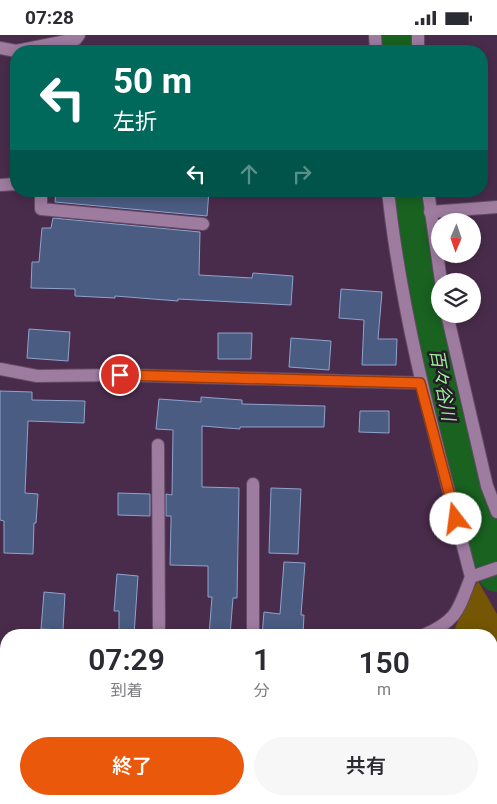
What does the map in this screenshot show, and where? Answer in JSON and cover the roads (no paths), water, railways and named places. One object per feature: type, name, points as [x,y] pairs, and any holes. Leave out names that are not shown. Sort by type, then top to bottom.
[{"type":"street","points":[[46,45],[76,39],[79,35]]},
{"type":"street","points":[[41,197],[42,209],[203,224]]},
{"type":"street","points":[[389,197],[391,222],[420,383],[471,577],[459,607],[446,625],[437,629]]},
{"type":"street","points":[[429,197],[440,273]]},
{"type":"street","points":[[430,212],[497,207]]},
{"type":"street","points":[[449,323],[487,486],[497,512]]},
{"type":"street","points":[[0,369],[37,376],[120,375],[420,383]]},
{"type":"street","points":[[158,445],[159,629]]},
{"type":"street","points":[[253,484],[253,629]]},
{"type":"street","points":[[471,577],[497,568]]},
{"type":"waterway","name":"百々谷川","points":[[397,35],[398,45]]},
{"type":"waterway","name":"百々谷川","points":[[410,197],[415,239],[451,430],[497,573]]}]
